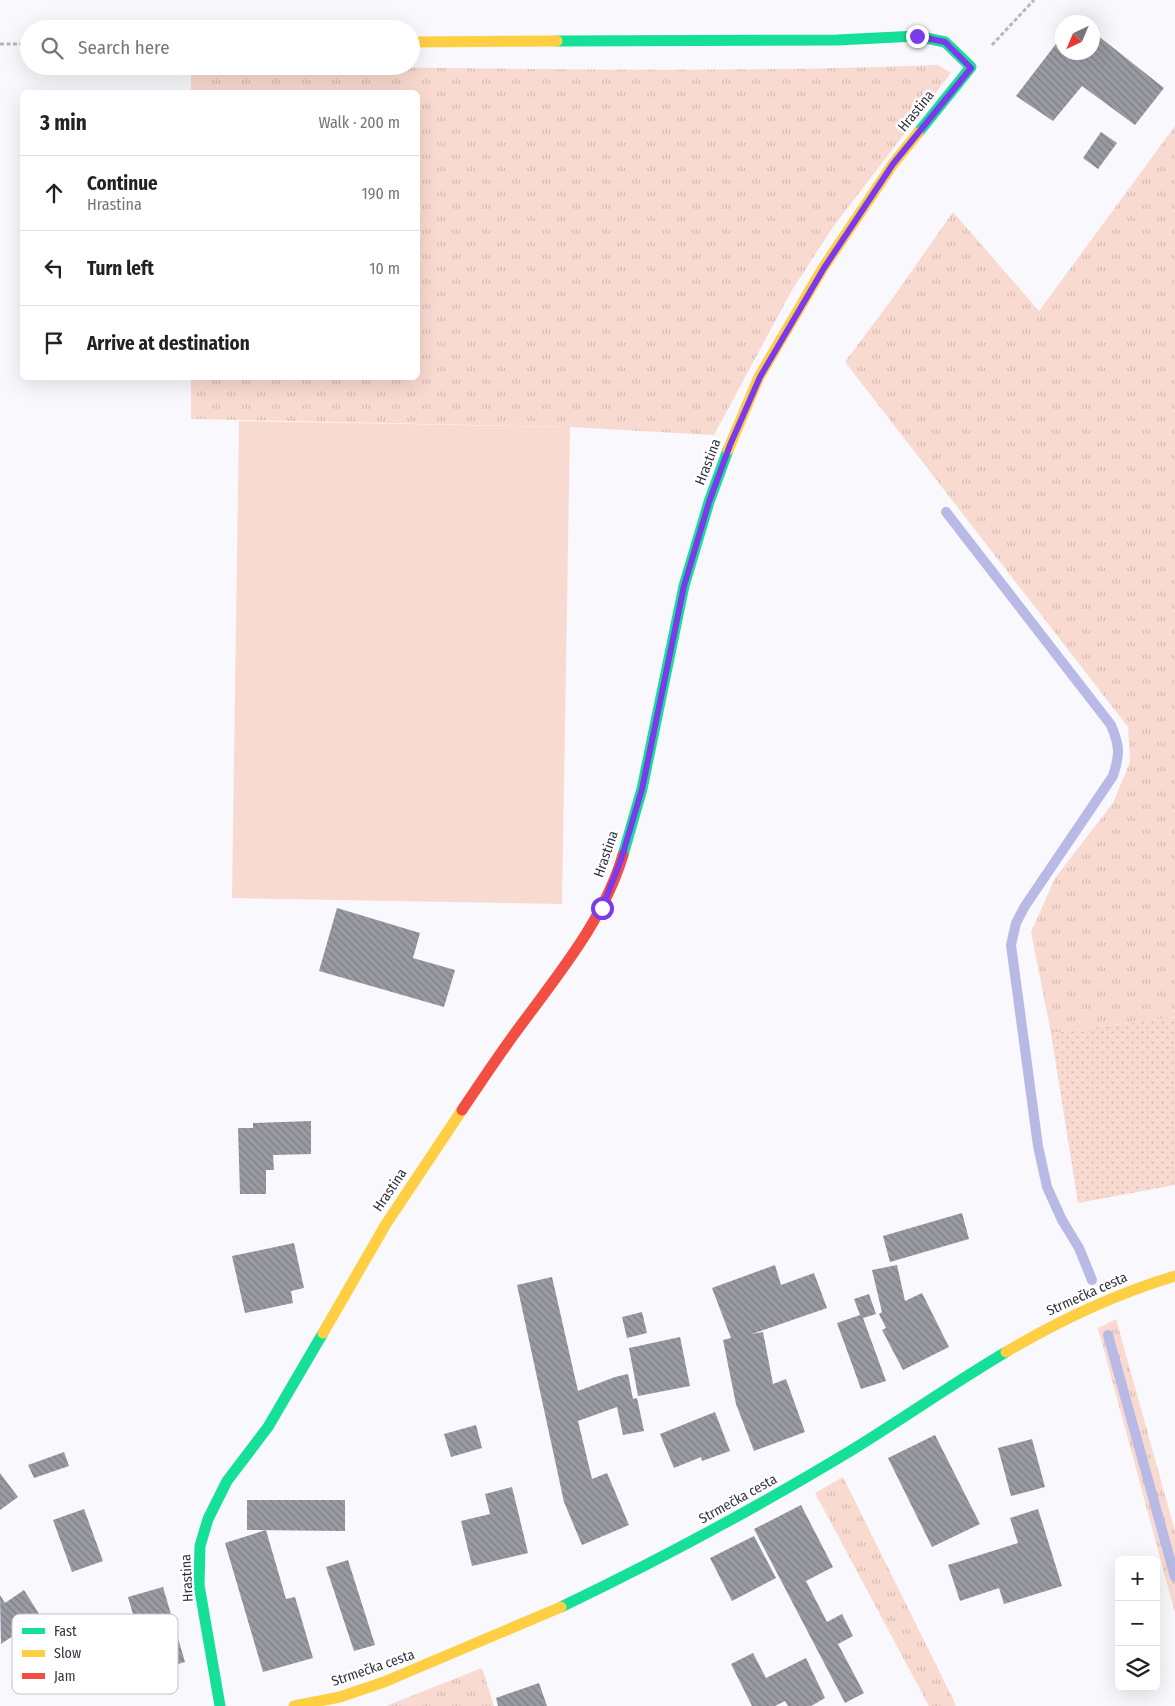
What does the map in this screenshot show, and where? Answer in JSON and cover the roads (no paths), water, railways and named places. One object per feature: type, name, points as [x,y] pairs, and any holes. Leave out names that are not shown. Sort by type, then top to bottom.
[{"type":"street","name":"Hrastina","points":[[220,1706],[199,1584],[200,1546],[208,1519],[227,1481],[268,1427],[386,1224],[501,1052],[555,979],[602,908],[621,860],[642,789],[686,577],[709,502],[730,445],[760,377],[824,268],[893,164],[971,68],[945,42],[917,36],[837,40],[420,42]]},
{"type":"street","name":"Strmečka cesta","points":[[294,1706],[335,1698],[382,1684],[553,1611],[708,1534],[785,1490],[1030,1338],[1073,1314],[1113,1296],[1175,1276]]},
{"type":"waterway","points":[[946,512],[1111,725],[1116,739],[1118,756],[1113,776],[1025,906],[1016,923],[1011,945],[1038,1146],[1047,1187],[1062,1220],[1079,1248],[1092,1280]]},
{"type":"waterway","points":[[1108,1335],[1175,1577]]}]
